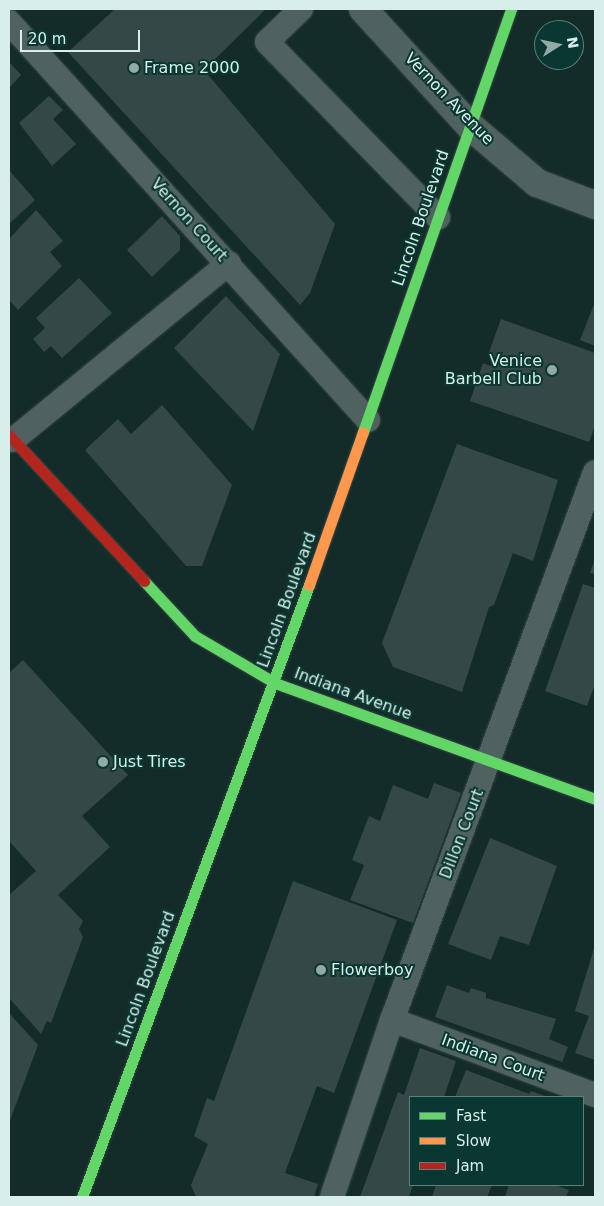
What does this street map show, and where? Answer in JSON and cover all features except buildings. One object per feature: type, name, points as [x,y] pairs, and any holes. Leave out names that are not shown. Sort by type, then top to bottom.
[{"type":"main road","name":"Lincoln Boulevard","points":[[82,1197],[275,683],[511,9]]},
{"type":"main road","name":"Indiana Avenue","points":[[11,438],[195,636],[275,683],[595,799]]},
{"type":"street","name":"Vernon Avenue","points":[[363,9],[470,126],[537,184],[595,206]]},
{"type":"lane","points":[[301,9],[267,42],[438,217]]},
{"type":"lane","name":"Vernon Court","points":[[9,22],[229,263],[368,420]]},
{"type":"lane","points":[[11,438],[229,263]]},
{"type":"lane","name":"Dillon Court","points":[[332,1197],[392,1020],[593,487]]},
{"type":"lane","name":"Indiana Court","points":[[392,1020],[595,1095]]},
{"type":"traffic: fast","points":[[363,432],[511,9]]},
{"type":"traffic: fast","points":[[144,581],[195,636],[275,683],[595,799]]},
{"type":"traffic: fast","points":[[82,1197],[309,585]]},
{"type":"traffic: slow","points":[[309,585],[363,432]]},
{"type":"traffic: jam","points":[[9,435],[144,581]]},
{"type":"place","name":"Frame 2000","points":[[134,68]]},
{"type":"place","name":"Venice Barbell Club","points":[[552,370]]},
{"type":"place","name":"Just Tires","points":[[103,762]]},
{"type":"place","name":"Flowerboy","points":[[321,970]]}]
